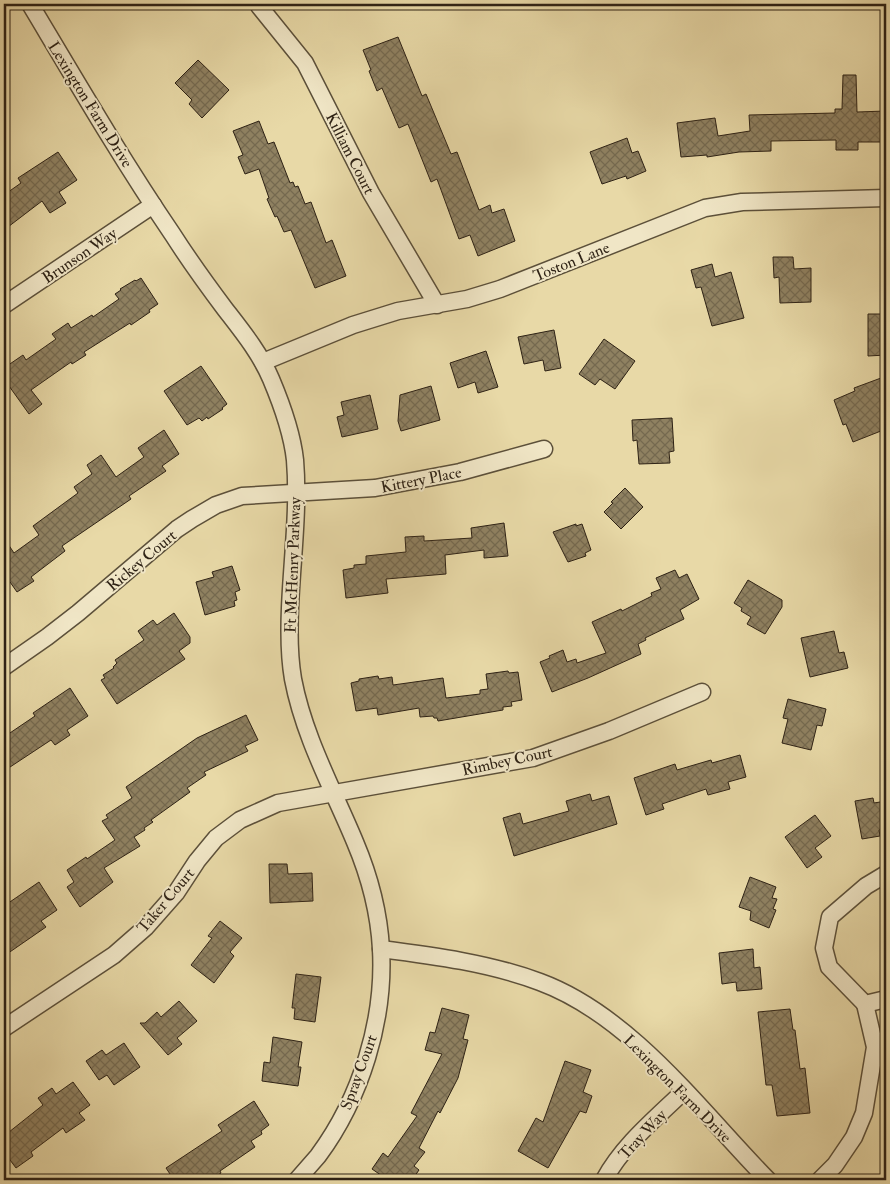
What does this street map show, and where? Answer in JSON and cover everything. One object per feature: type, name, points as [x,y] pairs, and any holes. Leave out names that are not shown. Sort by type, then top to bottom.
[{"type":"street","name":"Lexington Farm Drive","points":[[30,4],[153,205]]},
{"type":"street","name":"Killiam Court","points":[[259,6],[304,63],[371,193],[437,305]]},
{"type":"street","name":"Toston Lane","points":[[263,362],[353,325],[398,310],[467,299],[500,289],[705,208],[742,202],[886,198]]},
{"type":"street","name":"Brunson Way","points":[[4,305],[153,205]]},
{"type":"street","name":"Ft McHenry Parkway","points":[[153,205],[218,300],[246,335],[263,362],[286,418],[292,442],[295,493],[289,633],[293,679],[308,733],[365,869],[378,922],[381,949]]},
{"type":"street","name":"Kittery Place","points":[[295,493],[375,488],[460,472],[544,449]]},
{"type":"street","name":"Rickey Court","points":[[4,667],[78,613],[192,518],[242,496],[295,493]]},
{"type":"street","name":"Rimbey Court","points":[[333,792],[532,758],[609,732],[702,692]]},
{"type":"street","name":"Taker Court","points":[[4,1028],[114,955],[146,927],[176,893],[216,838],[240,820],[278,803],[333,792]]},
{"type":"street","points":[[820,1180],[835,1165],[854,1138],[864,1113],[875,1047],[865,1004],[829,967],[824,948],[830,917],[866,886],[886,874]]},
{"type":"street","name":"Lexington Farm Drive","points":[[381,949],[440,956],[490,966],[542,983],[582,1003],[625,1033],[684,1091],[768,1180]]},
{"type":"street","name":"Spray Court","points":[[297,1180],[318,1155],[337,1126],[353,1095],[369,1051],[375,1025],[381,980],[381,949]]},
{"type":"street","points":[[865,1004],[886,999]]},
{"type":"street","name":"Tray Way","points":[[604,1180],[612,1166],[634,1138],[684,1091]]},
{"type":"building","points":[[398,37],[422,96],[426,94],[451,154],[457,152],[479,210],[490,205],[492,213],[504,209],[515,241],[478,256],[470,235],[459,239],[437,179],[431,182],[408,124],[399,128],[382,88],[377,91],[369,71],[371,70],[363,50]]},
{"type":"building","points":[[198,60],[229,90],[202,118],[189,104],[192,100],[175,83]]},
{"type":"building","points":[[843,75],[856,75],[857,112],[886,111],[886,142],[858,142],[858,150],[836,150],[836,140],[771,141],[771,151],[739,152],[707,157],[707,155],[681,157],[677,123],[715,118],[718,136],[750,131],[749,115],[835,113],[835,109],[842,109]]},
{"type":"building","points":[[259,121],[268,144],[274,142],[290,183],[293,182],[295,187],[298,186],[305,204],[311,202],[326,243],[332,240],[346,276],[315,288],[291,230],[284,232],[277,216],[275,217],[267,199],[269,198],[259,169],[245,174],[238,157],[243,155],[233,131]]},
{"type":"building","points":[[627,138],[632,153],[638,151],[646,171],[627,179],[626,176],[602,184],[590,152]]},
{"type":"building","points":[[58,152],[77,180],[59,192],[66,203],[50,213],[42,201],[4,230],[4,195],[21,183],[18,178]]},
{"type":"building","points":[[773,257],[793,257],[794,269],[811,268],[811,302],[780,303],[779,277],[774,278]]},
{"type":"building","points":[[712,264],[715,277],[731,272],[744,318],[712,326],[701,287],[696,288],[691,270]]},
{"type":"building","points":[[141,278],[158,304],[131,325],[130,323],[84,352],[86,355],[72,364],[71,362],[31,390],[42,404],[29,414],[4,379],[4,368],[23,355],[26,360],[56,339],[52,334],[68,323],[71,328],[92,315],[93,317],[119,299],[115,294],[120,289]]},
{"type":"building","points":[[868,314],[886,314],[886,355],[868,356]]},
{"type":"building","points":[[554,330],[561,368],[545,371],[543,360],[524,364],[518,337]]},
{"type":"building","points":[[604,339],[635,361],[615,389],[600,379],[595,385],[579,374]]},
{"type":"building","points":[[486,351],[498,387],[478,393],[475,382],[458,388],[450,363]]},
{"type":"building","points":[[201,366],[227,404],[208,419],[207,417],[202,421],[199,418],[187,425],[164,391]]},
{"type":"building","points":[[881,378],[886,391],[886,429],[853,442],[846,424],[843,425],[834,400],[855,391],[854,388]]},
{"type":"building","points":[[431,386],[440,420],[401,431],[398,421],[400,395]]},
{"type":"building","points":[[370,395],[378,429],[342,437],[337,417],[344,415],[341,402]]},
{"type":"building","points":[[672,418],[674,451],[669,452],[670,463],[639,464],[637,440],[633,441],[632,420]]},
{"type":"building","points":[[164,430],[179,454],[162,466],[166,471],[129,496],[131,499],[62,546],[65,551],[31,577],[34,581],[17,592],[10,582],[4,587],[4,538],[14,553],[39,535],[33,526],[78,493],[74,487],[92,474],[87,465],[101,455],[116,477],[144,457],[138,448]]},
{"type":"building","points":[[625,488],[643,507],[621,529],[604,512]]},
{"type":"building","points":[[504,523],[508,556],[484,558],[484,550],[445,555],[446,574],[386,579],[388,593],[346,598],[343,570],[354,568],[354,565],[366,564],[366,556],[406,552],[405,537],[424,536],[424,541],[472,538],[471,528]]},
{"type":"building","points":[[576,524],[576,526],[582,524],[591,550],[585,553],[586,556],[568,562],[553,532]]},
{"type":"building","points":[[232,566],[240,590],[235,592],[237,600],[234,601],[235,606],[205,615],[196,582],[214,577],[212,572]]},
{"type":"building","points":[[675,570],[679,578],[687,574],[699,599],[680,610],[684,619],[645,638],[646,640],[638,644],[641,654],[552,692],[540,662],[563,650],[567,662],[576,659],[577,663],[606,653],[592,622],[621,609],[622,611],[652,596],[651,593],[661,589],[656,578]]},
{"type":"building","points":[[748,580],[782,600],[782,607],[765,634],[747,624],[751,617],[741,611],[742,608],[734,603]]},
{"type":"building","points":[[174,613],[190,637],[190,643],[179,651],[185,659],[117,704],[101,680],[105,678],[103,675],[114,668],[117,663],[115,660],[144,640],[138,631],[153,620],[157,625]]},
{"type":"building","points":[[834,631],[839,653],[844,652],[848,668],[810,677],[801,638]]},
{"type":"building","points":[[508,671],[509,673],[518,672],[522,700],[511,702],[512,706],[503,707],[503,710],[438,721],[433,716],[420,717],[419,708],[378,715],[377,708],[356,711],[351,683],[359,681],[359,679],[378,676],[379,679],[392,677],[393,685],[443,678],[446,698],[480,694],[480,690],[488,689],[486,674]]},
{"type":"building","points":[[70,688],[88,716],[67,730],[70,735],[55,745],[51,740],[4,771],[4,737],[35,716],[33,713]]},
{"type":"building","points":[[788,699],[826,709],[822,726],[817,725],[811,750],[782,743],[788,719],[783,718]]},
{"type":"building","points":[[246,715],[258,740],[245,746],[248,751],[204,772],[206,775],[187,788],[190,792],[151,820],[153,822],[134,837],[140,846],[104,868],[113,882],[80,907],[67,887],[74,882],[67,870],[115,840],[102,821],[108,818],[106,815],[132,798],[126,787],[197,738]]},
{"type":"building","points":[[740,755],[746,777],[728,782],[730,789],[708,795],[706,789],[662,804],[664,809],[646,815],[634,778],[675,764],[677,770],[711,760],[712,763]]},
{"type":"building","points":[[590,794],[592,801],[609,796],[617,824],[514,856],[503,818],[520,813],[523,824],[569,811],[566,801]]},
{"type":"building","points":[[873,798],[874,803],[886,801],[886,829],[879,830],[880,836],[862,839],[855,801]]},
{"type":"building","points":[[815,815],[831,836],[815,848],[822,857],[807,868],[785,837]]},
{"type":"building","points":[[269,864],[287,864],[288,874],[312,873],[313,901],[270,903]]},
{"type":"building","points":[[750,877],[776,887],[772,898],[777,899],[773,909],[776,910],[769,928],[750,920],[751,911],[739,907]]},
{"type":"building","points":[[39,882],[57,910],[41,921],[46,927],[4,956],[4,906]]},
{"type":"building","points":[[220,921],[242,938],[230,952],[234,956],[214,983],[191,965],[212,938],[208,936]]},
{"type":"building","points":[[753,949],[754,968],[760,967],[762,989],[737,991],[736,982],[722,984],[719,953]]},
{"type":"building","points":[[296,974],[321,977],[315,1022],[294,1019],[295,1008],[292,1008]]},
{"type":"building","points":[[179,1001],[197,1021],[177,1038],[182,1044],[168,1055],[140,1023],[145,1023],[157,1012],[161,1017]]},
{"type":"building","points":[[442,1008],[469,1015],[463,1039],[468,1040],[458,1078],[419,1148],[425,1152],[414,1166],[419,1170],[412,1180],[388,1180],[372,1169],[383,1153],[388,1157],[417,1116],[411,1113],[442,1054],[425,1050],[430,1032],[435,1033]]},
{"type":"building","points":[[790,1009],[800,1069],[805,1068],[810,1113],[777,1116],[772,1085],[766,1085],[758,1012]]},
{"type":"building","points":[[273,1037],[302,1042],[298,1067],[301,1067],[298,1086],[262,1081],[264,1062],[270,1063]]},
{"type":"building","points":[[124,1043],[140,1067],[114,1085],[107,1075],[99,1080],[86,1061],[102,1050],[106,1055]]},
{"type":"building","points":[[565,1061],[591,1070],[583,1092],[592,1096],[586,1113],[580,1111],[548,1168],[518,1151],[536,1118],[543,1122]]},
{"type":"building","points":[[73,1082],[90,1105],[79,1113],[85,1120],[66,1133],[63,1128],[31,1152],[33,1156],[16,1168],[4,1152],[4,1136],[43,1105],[38,1098],[52,1088],[56,1094]]},
{"type":"building","points":[[254,1101],[269,1125],[261,1131],[262,1134],[251,1141],[255,1147],[210,1180],[174,1180],[166,1168],[222,1131],[218,1125]]}]
